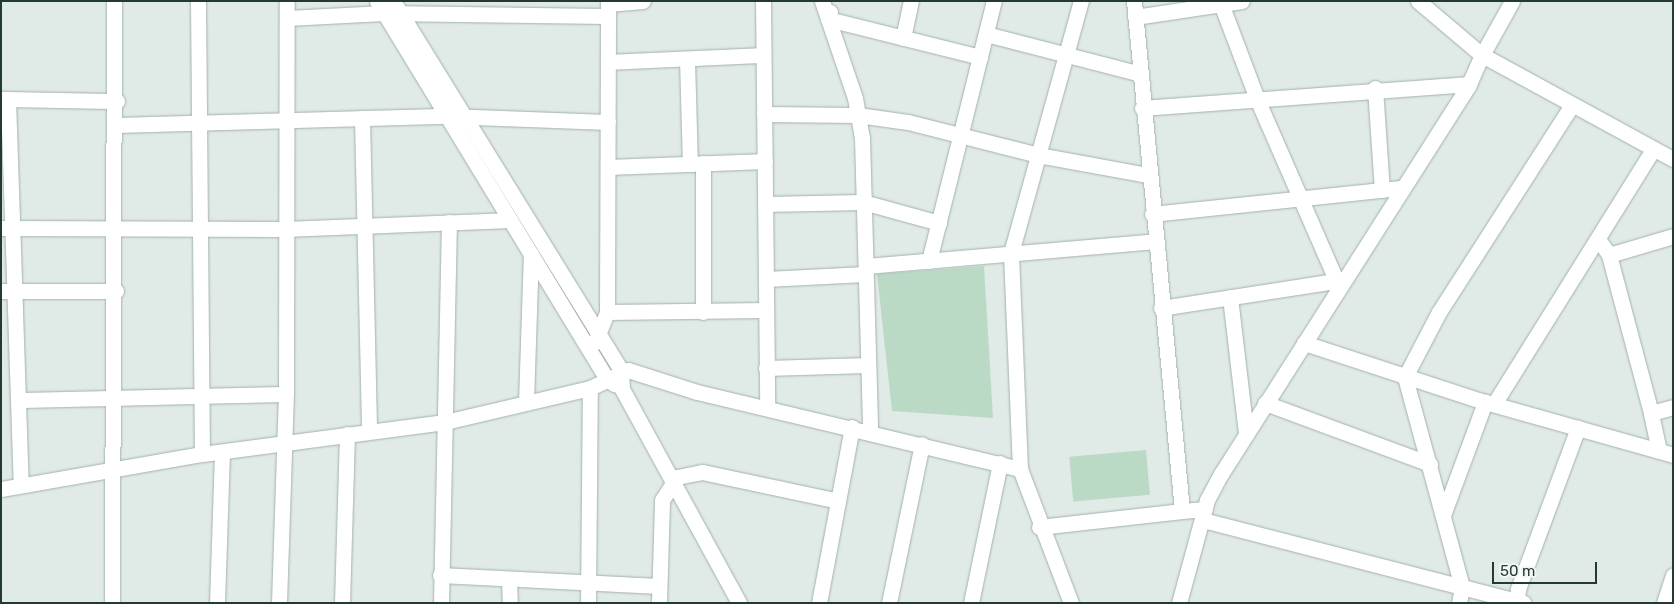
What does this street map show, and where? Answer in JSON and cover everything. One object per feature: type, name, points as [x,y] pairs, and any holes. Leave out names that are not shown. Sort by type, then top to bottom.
[{"type":"street","points":[[112,603],[116,399],[117,101],[114,1]]},
{"type":"street","points":[[198,1],[202,454]]},
{"type":"street","points":[[279,603],[286,394],[284,229],[287,1]]},
{"type":"street","points":[[287,18],[389,7],[607,7],[643,1]]},
{"type":"street","points":[[763,1],[767,407]]},
{"type":"street","points":[[822,1],[858,115],[863,202],[870,432]]},
{"type":"street","points":[[828,19],[832,1]]},
{"type":"street","points":[[903,38],[911,1]]},
{"type":"street","points":[[929,261],[994,1]]},
{"type":"street","points":[[1071,603],[1039,527],[1020,469],[1011,253],[1081,1]]},
{"type":"street","points":[[1134,1],[1148,175],[1182,511]]},
{"type":"street","points":[[1135,17],[1242,1]]},
{"type":"street","points":[[1418,1],[1482,55],[1571,106],[1673,159]]},
{"type":"street","points":[[1179,603],[1204,515],[1246,434],[1304,343],[1338,284],[1469,84],[1482,55],[1512,1]]},
{"type":"street","points":[[1221,3],[1257,99],[1338,284]]},
{"type":"street","points":[[389,7],[447,116],[510,220],[607,379],[622,389]]},
{"type":"street","points":[[389,7],[465,118],[622,370],[622,389],[671,482],[739,603]]},
{"type":"street","points":[[590,350],[599,334],[607,312],[607,7]]},
{"type":"street","points":[[828,19],[980,57]]},
{"type":"street","points":[[986,34],[1066,57],[1141,74]]},
{"type":"street","points":[[608,62],[763,55]]},
{"type":"street","points":[[688,59],[697,163],[703,312]]},
{"type":"street","points":[[1142,108],[1375,88],[1469,84]]},
{"type":"street","points":[[1375,88],[1382,190]]},
{"type":"street","points":[[21,485],[19,400],[9,368],[5,99],[117,101]]},
{"type":"street","points":[[1459,603],[1462,587],[1405,377],[1439,312],[1571,106]]},
{"type":"street","points":[[764,114],[858,115],[908,122],[1038,155],[1148,175]]},
{"type":"street","points":[[116,125],[447,116],[608,122]]},
{"type":"street","points":[[362,118],[367,223],[369,431]]},
{"type":"street","points":[[1444,515],[1489,403],[1598,239],[1653,150]]},
{"type":"street","points":[[608,167],[765,161]]},
{"type":"street","points":[[1152,214],[1401,188]]},
{"type":"street","points":[[765,204],[863,202],[938,223]]},
{"type":"street","points":[[6,228],[116,226],[284,229],[367,223],[510,220]]},
{"type":"street","points":[[441,603],[440,575],[449,222]]},
{"type":"street","points":[[1608,255],[1673,236]]},
{"type":"street","points":[[1598,239],[1608,255],[1651,413],[1666,453]]},
{"type":"street","points":[[766,279],[1011,253],[1156,241]]},
{"type":"street","points":[[526,402],[531,254]]},
{"type":"street","points":[[1161,308],[1230,297],[1338,284]]},
{"type":"street","points":[[8,291],[116,291]]},
{"type":"street","points":[[1230,297],[1246,434]]},
{"type":"street","points":[[607,312],[765,310]]},
{"type":"street","points":[[1304,343],[1489,403],[1666,453]]},
{"type":"street","points":[[766,368],[868,365]]},
{"type":"street","points":[[1,489],[202,454],[445,422],[590,388],[622,370],[1020,469]]},
{"type":"street","points":[[588,603],[590,388]]},
{"type":"street","points":[[19,400],[286,394]]},
{"type":"street","points":[[1265,403],[1430,464]]},
{"type":"street","points":[[1651,413],[1673,408]]},
{"type":"street","points":[[819,603],[852,427]]},
{"type":"street","points":[[1039,527],[1182,511],[1204,515],[1519,602],[1578,428]]},
{"type":"street","points":[[342,603],[347,434]]},
{"type":"street","points":[[889,603],[922,444]]},
{"type":"street","points":[[217,603],[222,452]]},
{"type":"street","points":[[971,603],[1000,463]]},
{"type":"street","points":[[659,603],[662,500],[671,482],[686,473],[702,472],[838,501]]},
{"type":"street","points":[[440,575],[659,586]]},
{"type":"street","points":[[1664,603],[1673,575]]},
{"type":"street","points":[[509,578],[510,603]]},
{"type":"green space","points":[[984,266],[993,418],[892,411],[877,274]]},
{"type":"green space","points":[[1146,450],[1150,495],[1073,502],[1069,457]]}]
